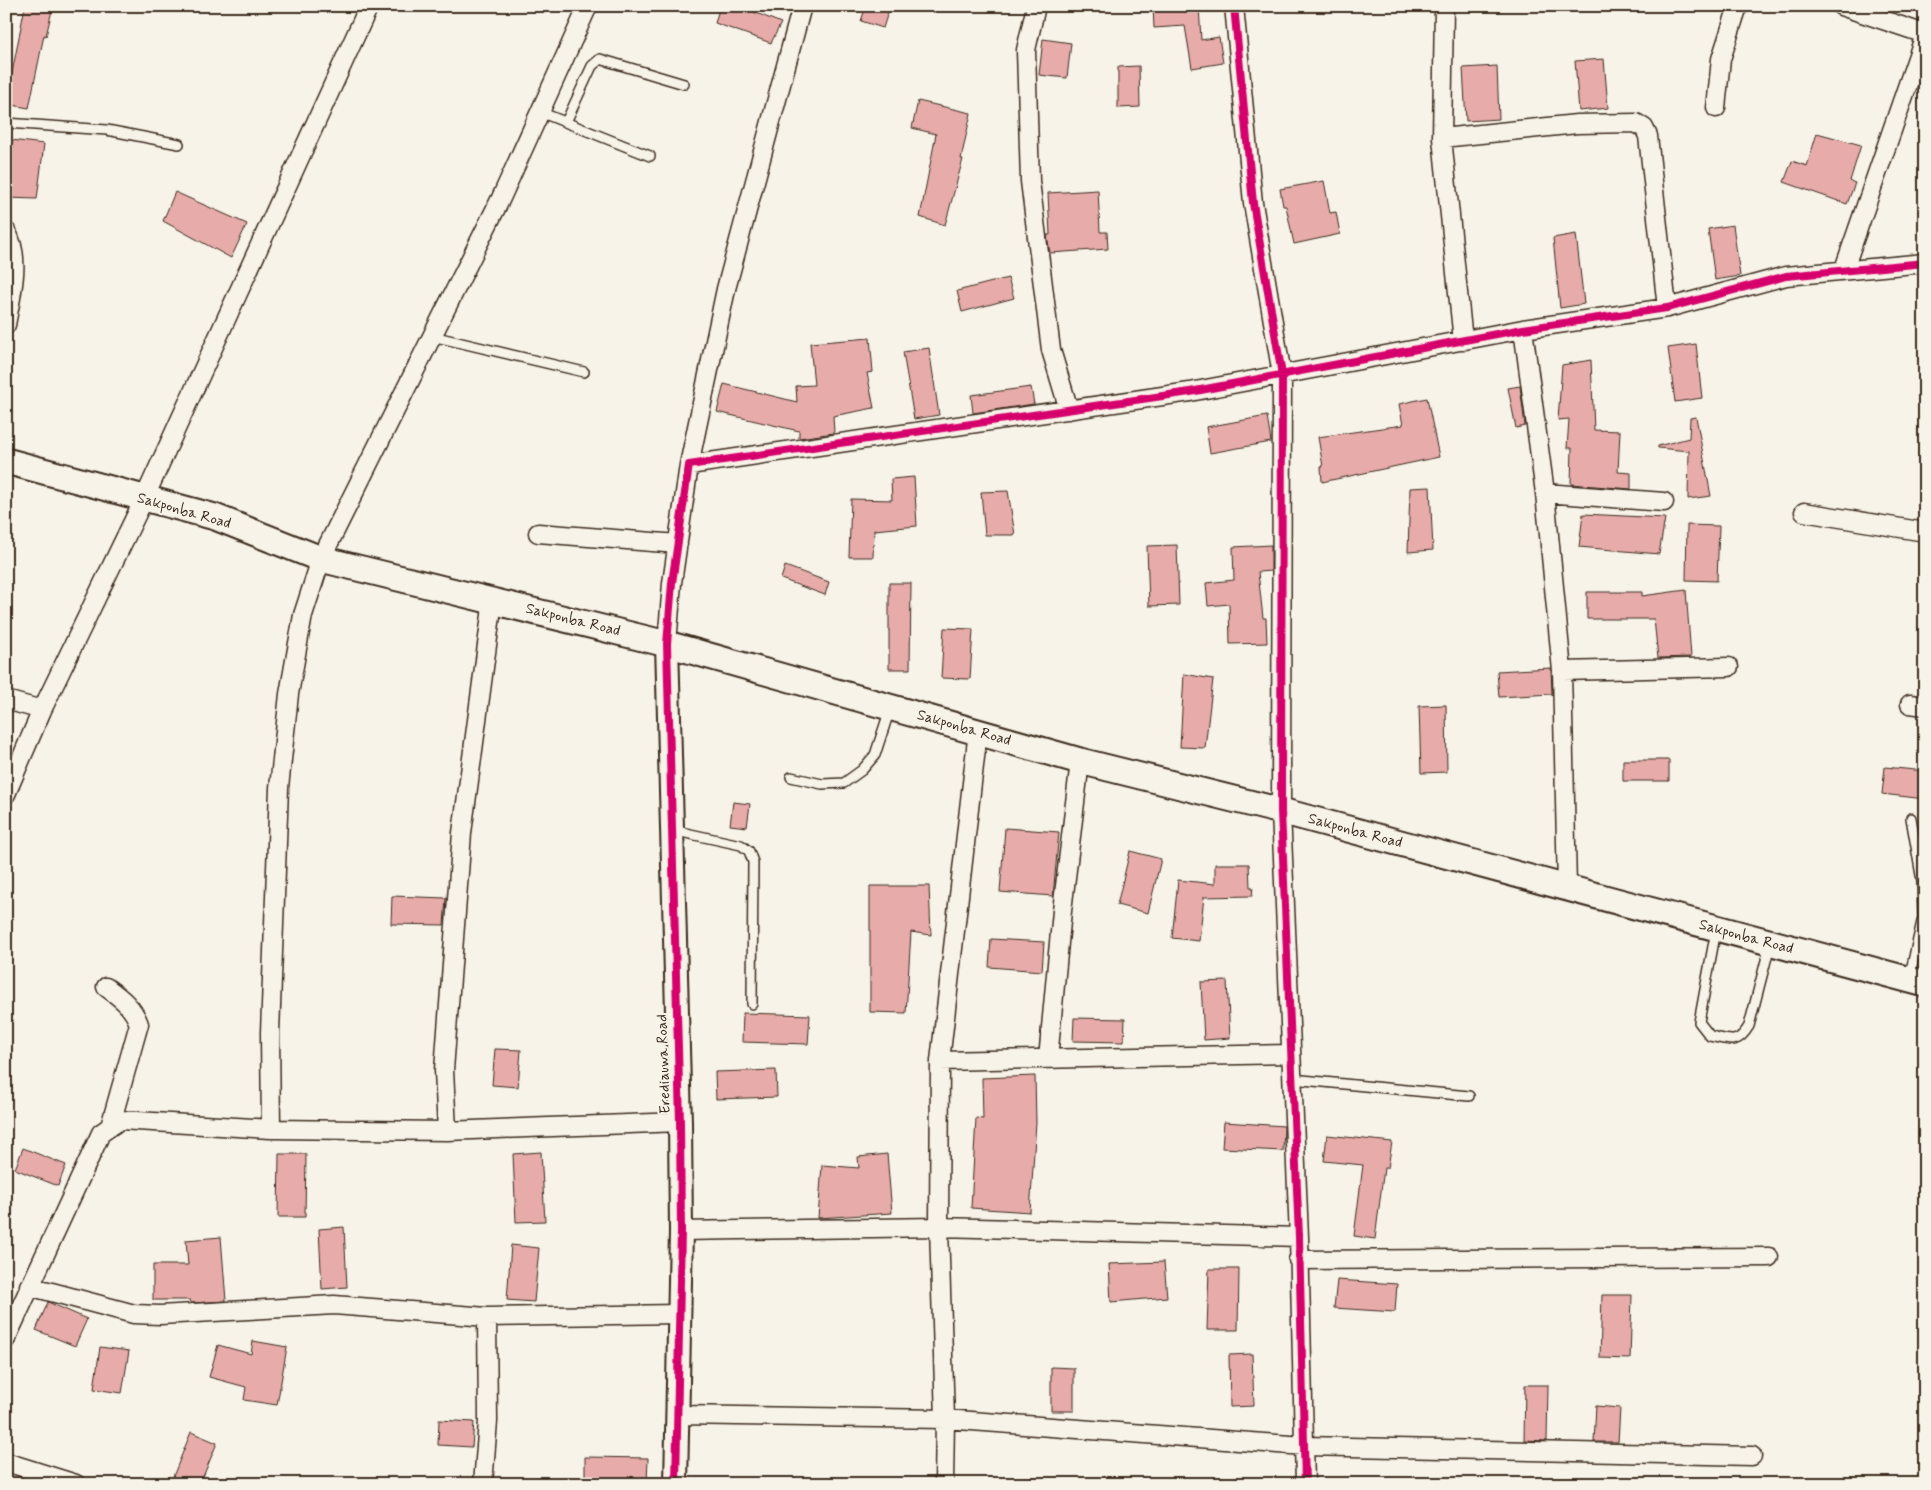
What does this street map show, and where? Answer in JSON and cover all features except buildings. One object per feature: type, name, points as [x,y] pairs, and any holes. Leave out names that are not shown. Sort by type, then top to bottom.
[{"type":"main road","name":"Sakponba Road","points":[[6,461],[215,517],[320,559],[667,644],[1080,761],[1281,811],[1566,887],[1716,930],[1917,982]]},
{"type":"street","points":[[6,794],[42,710],[144,499],[369,6]]},
{"type":"street","points":[[271,1129],[270,1034],[280,788],[289,694],[303,615],[320,559],[501,198],[588,6]]},
{"type":"street","points":[[667,644],[689,465],[726,289],[802,6]]},
{"type":"street","points":[[1036,6],[1026,50],[1030,181],[1051,350],[1069,410]]},
{"type":"street","points":[[1234,6],[1253,203],[1282,375],[1281,811],[1299,1237],[1298,1260],[1305,1484]]},
{"type":"street","points":[[1444,6],[1442,138],[1463,341]]},
{"type":"street","points":[[1716,108],[1721,59],[1738,6]]},
{"type":"street","points":[[1841,6],[1925,35],[1844,269]]},
{"type":"street","points":[[1442,138],[1577,124],[1636,123],[1644,128],[1648,136],[1667,308]]},
{"type":"street","points":[[6,231],[14,244],[12,289],[6,325]]},
{"type":"street","points":[[689,465],[1069,410],[1282,375],[1523,329],[1667,308],[1786,276],[1844,269],[1925,263]]},
{"type":"street","points":[[1523,329],[1545,493],[1562,671],[1566,887]]},
{"type":"street","points":[[1545,493],[1664,502]]},
{"type":"street","points":[[1804,512],[1925,531]]},
{"type":"street","points":[[538,533],[678,544]]},
{"type":"street","points":[[447,1131],[444,1070],[462,833],[493,600]]},
{"type":"street","name":"Erediauwa Road","points":[[667,644],[680,1122],[681,1231],[676,1484]]},
{"type":"street","points":[[1562,671],[1729,667]]},
{"type":"street","points":[[6,700],[42,710]]},
{"type":"street","points":[[944,1484],[945,1420],[939,1227],[940,1061],[978,732]]},
{"type":"street","points":[[1048,1059],[1062,912],[1080,761]]},
{"type":"street","points":[[106,987],[135,1013],[139,1024],[111,1123]]},
{"type":"street","points":[[940,1061],[1291,1054]]},
{"type":"street","points":[[6,1339],[101,1133],[111,1123],[120,1120],[271,1129],[447,1131],[680,1122]]},
{"type":"street","points":[[681,1231],[939,1227],[1299,1237]]},
{"type":"street","points":[[1298,1260],[1770,1257]]},
{"type":"street","points":[[30,1286],[134,1314],[160,1315],[334,1305],[487,1317],[679,1314]]},
{"type":"street","points":[[483,1484],[488,1421],[487,1317]]},
{"type":"street","points":[[676,1415],[945,1420],[1304,1446],[1752,1456]]},
{"type":"street","points":[[6,1462],[76,1484]]},
{"type":"lane","points":[[566,122],[592,66],[600,59],[684,84]]},
{"type":"lane","points":[[540,112],[650,156]]},
{"type":"lane","points":[[6,122],[107,130],[179,144]]},
{"type":"lane","points":[[432,336],[584,372]]},
{"type":"lane","points":[[791,777],[822,784],[844,783],[866,766],[875,755],[891,707]]},
{"type":"lane","points":[[1911,818],[1922,882],[1923,917],[1917,982]]},
{"type":"lane","points":[[672,830],[741,845],[748,851],[753,862],[752,1004]]},
{"type":"lane","points":[[1716,930],[1699,1022],[1710,1036],[1736,1040],[1742,1037],[1749,1026],[1770,943]]},
{"type":"lane","points":[[1292,1079],[1469,1096]]},
{"type":"cycle path","points":[[1234,6],[1253,203],[1282,375],[1281,811],[1299,1237],[1305,1484]]},
{"type":"cycle path","points":[[676,1484],[681,1231],[680,1122],[667,644],[672,583],[689,465],[1190,392],[1523,329],[1667,308],[1786,276],[1925,263]]}]
